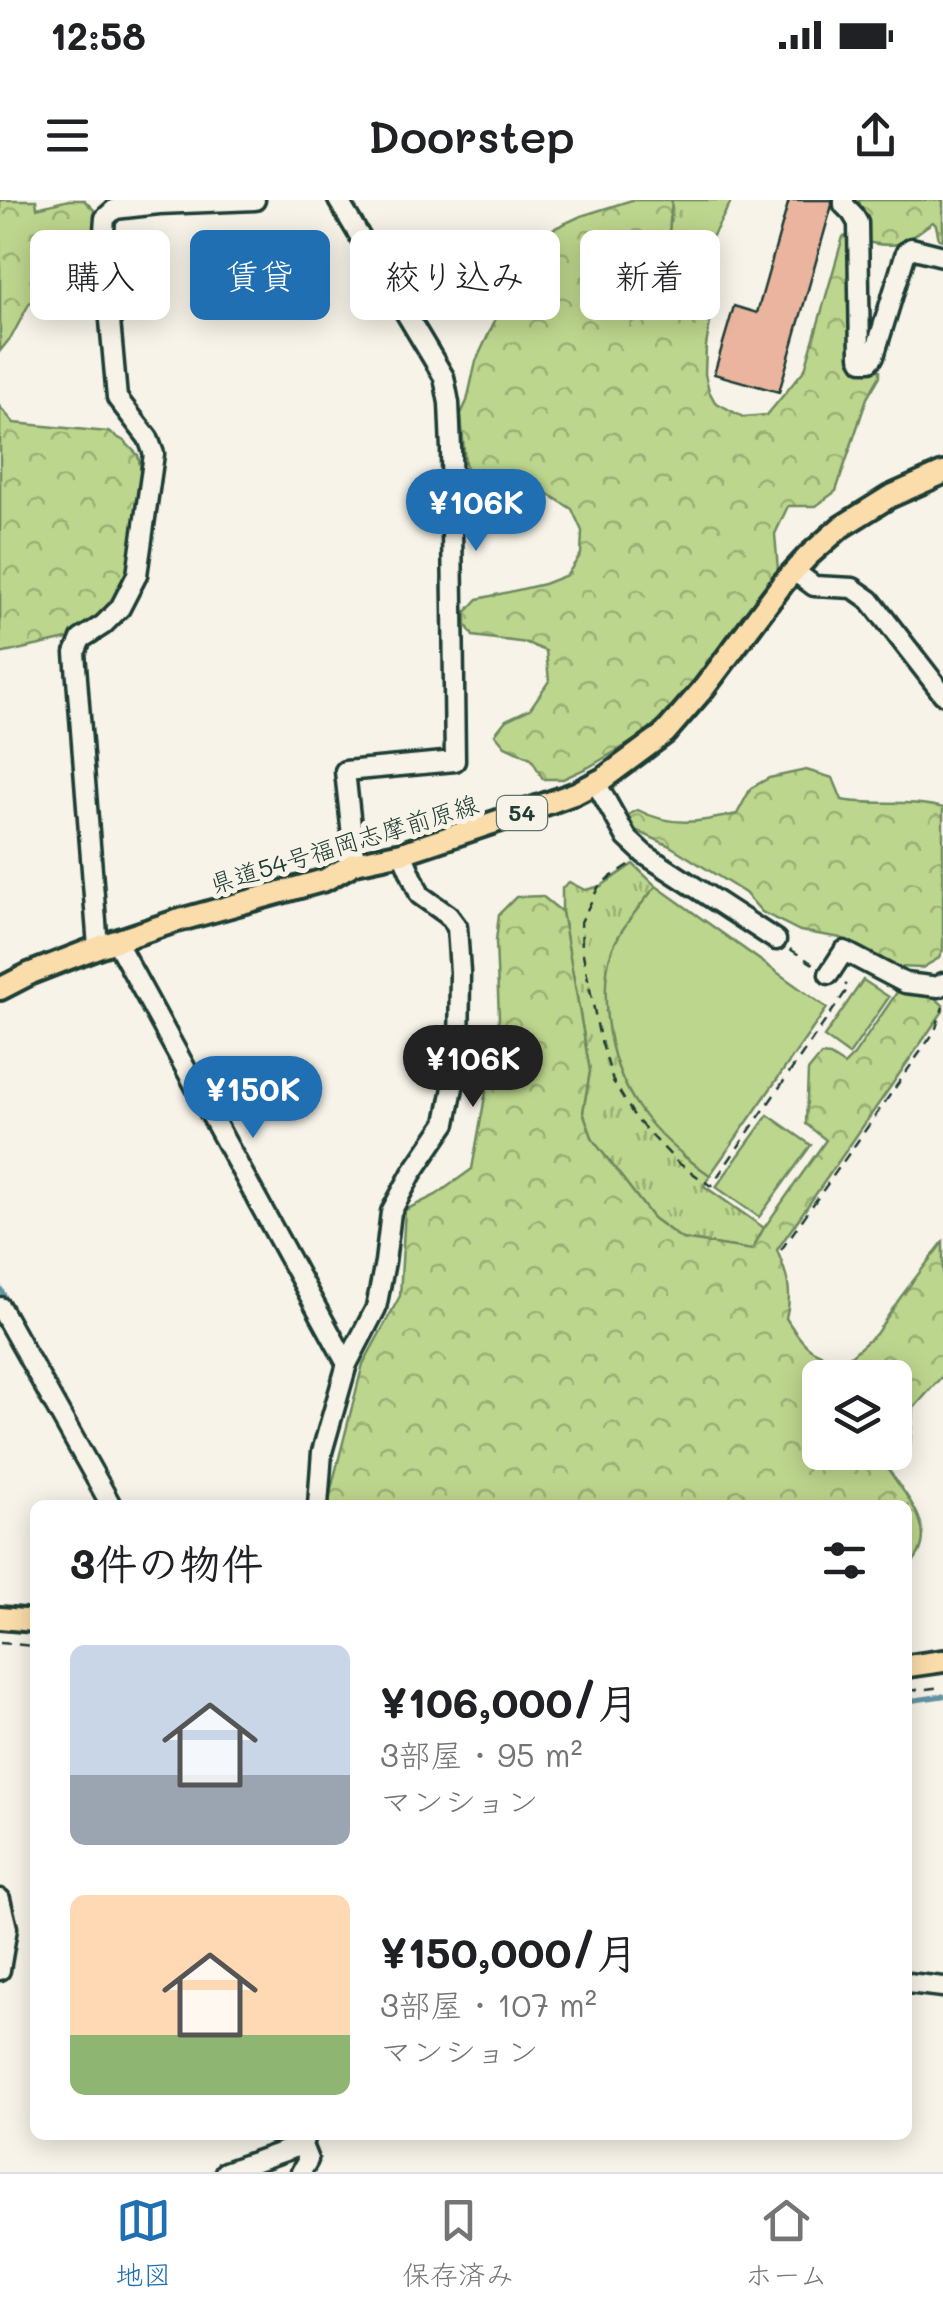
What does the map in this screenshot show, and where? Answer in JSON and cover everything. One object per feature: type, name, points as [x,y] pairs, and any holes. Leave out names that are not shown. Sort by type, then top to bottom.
[{"type":"main road","name":"県道54号福岡志摩前原線","points":[[0,989],[107,944],[325,880],[355,863],[402,852],[541,806],[596,783],[665,733],[794,571],[840,527],[889,497],[943,473]]},
{"type":"main road","points":[[0,1618],[30,1621]]},
{"type":"main road","points":[[912,1665],[943,1661]]},
{"type":"street","points":[[255,200],[115,209],[104,218],[117,398],[148,438],[154,454],[137,574],[120,608],[103,625],[81,638],[75,653],[107,944],[347,1364]]},
{"type":"street","points":[[338,200],[444,377],[450,418],[456,760],[345,771],[355,863]]},
{"type":"street","points":[[844,200],[844,206],[858,224],[862,362],[874,356],[906,252],[912,248],[943,256]]},
{"type":"street","points":[[794,571],[814,586],[853,588],[870,600],[943,694]]},
{"type":"street","points":[[596,783],[627,838],[644,854],[776,940]]},
{"type":"street","points":[[318,1500],[322,1452],[347,1364],[376,1308],[391,1212],[446,1123],[459,1057],[457,927],[448,915],[420,896],[402,852]]},
{"type":"street","points":[[828,974],[844,952],[905,982],[939,988],[943,982]]},
{"type":"street","points":[[0,1306],[108,1500]]},
{"type":"street","points":[[0,1898],[7,1928],[0,1970]]},
{"type":"street","points":[[912,1983],[943,1987]]},
{"type":"street","points":[[226,2172],[304,2140],[308,2160],[301,2172]]},
{"type":"path","points":[[644,854],[600,884],[581,922],[590,990],[613,1080],[636,1119],[677,1162],[710,1186],[849,987],[776,940]]},
{"type":"path","points":[[780,1250],[934,1031],[943,1007]]},
{"type":"path","points":[[0,1643],[30,1646]]},
{"type":"path","points":[[912,1691],[943,1687]]},
{"type":"green space","points":[[0,200],[36,200],[37,208],[84,200],[97,213],[95,230],[30,230],[30,302],[0,351]]},
{"type":"green space","points":[[632,200],[672,200],[669,230],[580,230],[580,320],[710,320],[705,374],[709,391],[715,402],[743,417],[767,415],[805,369],[843,237],[847,236],[853,362],[862,370],[877,368],[880,376],[867,398],[836,491],[816,506],[788,506],[775,534],[778,570],[683,697],[640,737],[589,767],[563,779],[543,779],[531,758],[505,746],[495,734],[506,720],[530,709],[549,681],[546,651],[527,643],[473,636],[466,625],[466,612],[478,599],[567,575],[581,554],[582,531],[572,509],[548,494],[499,491],[473,484],[465,464],[461,414],[476,361],[495,320],[560,320],[560,230],[551,230]]},
{"type":"green space","points":[[672,200],[732,200],[716,230],[669,230]]},
{"type":"green space","points":[[859,200],[943,200],[943,240],[939,239],[933,222],[896,244],[867,242]]},
{"type":"green space","points":[[0,407],[14,423],[108,432],[138,455],[142,475],[128,580],[116,599],[99,618],[71,638],[0,654]]},
{"type":"green space","points":[[806,770],[833,778],[842,800],[943,808],[943,950],[939,958],[922,968],[898,967],[841,938],[800,931],[762,912],[745,893],[670,846],[633,829],[628,815],[638,810],[687,822],[737,814],[751,788],[769,778]]},
{"type":"green space","points":[[633,864],[656,886],[634,914],[682,1155],[710,1175],[704,1186],[764,1228],[752,1250],[682,1239],[653,1218],[593,1140],[583,1112],[590,1071],[562,912],[562,888],[569,882],[585,890],[601,886]]},
{"type":"green space","points":[[656,886],[827,1008],[710,1175],[671,1144],[640,1109],[618,1069],[611,1045],[606,993],[609,958],[626,925]]},
{"type":"green space","points":[[542,896],[562,912],[590,1071],[583,1112],[593,1140],[653,1218],[682,1239],[752,1250],[826,1140],[806,1124],[808,1071],[821,1055],[844,1065],[900,988],[932,995],[943,1005],[943,1011],[777,1250],[788,1283],[786,1318],[810,1348],[846,1360],[802,1360],[802,1470],[889,1470],[909,1500],[328,1500],[363,1364],[400,1296],[405,1210],[436,1195],[472,1169],[499,1018],[499,914],[516,897]]},
{"type":"green space","points":[[863,980],[889,997],[849,1055],[824,1037]]},
{"type":"green space","points":[[768,1115],[811,1145],[759,1217],[716,1187]]},
{"type":"green space","points":[[943,1242],[943,1375],[913,1409],[912,1421],[912,1360],[846,1360],[876,1334]]},
{"type":"green space","points":[[912,1505],[919,1517],[922,1542],[912,1562]]},
{"type":"building","points":[[789,200],[832,200],[832,205],[779,392],[714,374],[734,306],[757,313]]},
{"type":"waterway","points":[[0,1288],[36,1353]]},
{"type":"waterway","points":[[912,1700],[943,1696]]}]
